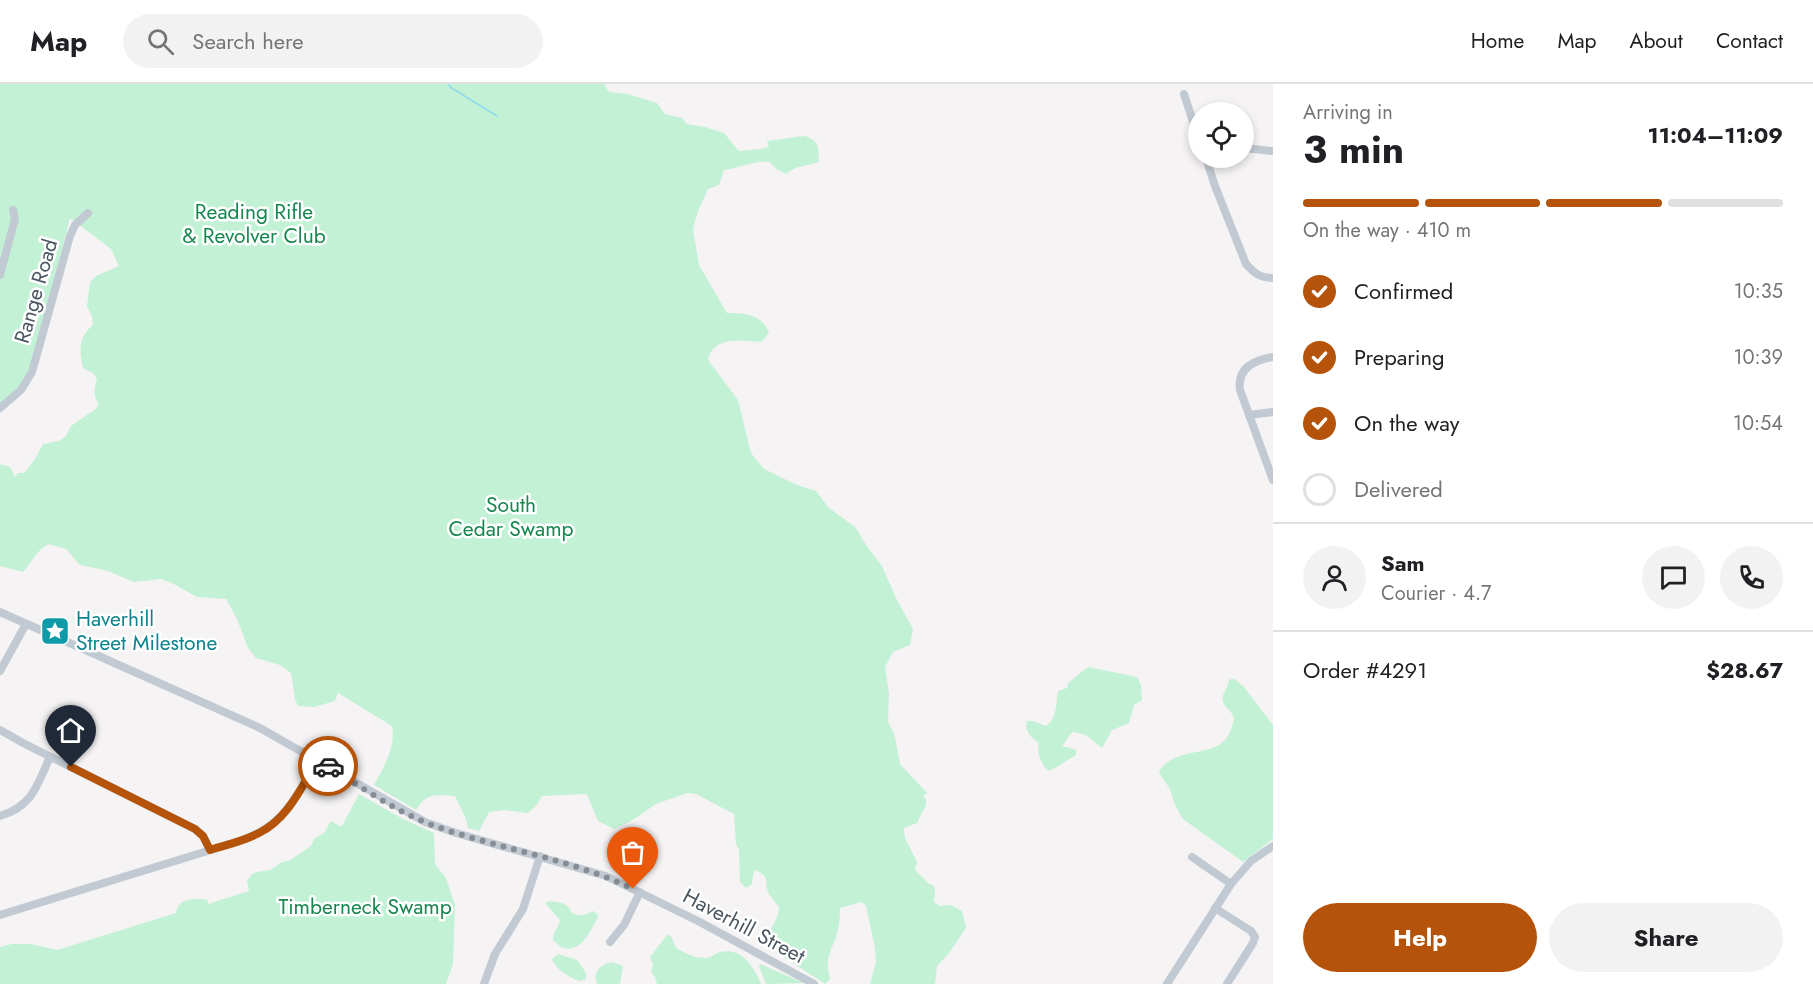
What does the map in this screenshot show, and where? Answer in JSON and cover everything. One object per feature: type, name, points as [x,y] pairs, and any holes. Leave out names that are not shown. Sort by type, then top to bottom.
[{"type":"street","points":[[1184,94],[1188,106]]},
{"type":"street","points":[[1254,149],[1273,151]]},
{"type":"street","points":[[1209,168],[1246,264],[1254,273],[1265,278],[1273,278]]},
{"type":"street","points":[[0,276],[15,219],[12,210]]},
{"type":"street","name":"Range Road","points":[[0,408],[21,390],[32,372],[70,236],[76,224],[88,213]]},
{"type":"street","points":[[1273,357],[1262,359],[1245,368],[1241,376],[1240,390],[1273,480]]},
{"type":"street","points":[[1250,415],[1273,412]]},
{"type":"street","name":"Haverhill Street","points":[[0,612],[254,725],[425,822],[456,833],[592,871],[698,921],[814,984]]},
{"type":"street","points":[[0,671],[26,624]]},
{"type":"street","points":[[0,730],[193,827],[201,834],[210,850]]},
{"type":"street","points":[[0,816],[17,810],[28,801],[50,757]]},
{"type":"street","points":[[0,915],[254,836],[276,822],[291,804],[318,760]]},
{"type":"street","points":[[1167,984],[1231,884],[1251,861],[1273,846]]},
{"type":"street","points":[[484,984],[495,954],[523,909],[540,856]]},
{"type":"street","points":[[1192,857],[1231,884]]},
{"type":"street","points":[[610,942],[624,925],[640,892]]},
{"type":"street","points":[[1215,908],[1251,931],[1255,938],[1227,984]]},
{"type":"green space","points":[[0,84],[604,84],[609,92],[627,94],[657,103],[665,114],[682,118],[687,124],[724,133],[739,151],[769,147],[767,141],[804,136],[814,141],[818,147],[819,162],[798,167],[786,174],[776,169],[770,162],[758,162],[724,170],[719,185],[708,189],[693,229],[699,265],[727,313],[746,314],[757,318],[769,333],[761,342],[737,340],[722,343],[711,352],[708,360],[738,400],[751,453],[764,469],[797,485],[816,491],[829,508],[855,527],[882,566],[913,629],[910,645],[893,652],[885,667],[889,694],[888,721],[895,737],[900,764],[927,793],[923,796],[926,805],[917,823],[904,828],[905,838],[917,862],[915,870],[934,886],[934,902],[940,906],[951,905],[962,911],[966,928],[937,966],[935,984],[870,984],[876,962],[875,948],[866,906],[862,902],[840,908],[838,930],[828,962],[830,979],[825,984],[767,946],[761,941],[775,921],[779,907],[767,890],[765,877],[754,870],[752,884],[746,888],[740,882],[739,850],[736,844],[734,814],[696,794],[687,793],[656,804],[631,821],[614,829],[598,821],[587,794],[542,796],[528,813],[505,810],[489,812],[479,831],[468,828],[455,796],[428,797],[416,810],[374,785],[391,749],[392,726],[338,693],[335,701],[314,707],[298,706],[291,673],[280,665],[256,658],[248,648],[237,619],[226,599],[197,597],[161,579],[134,582],[108,571],[80,565],[66,549],[48,544],[37,553],[23,572],[0,566],[0,464],[10,467],[15,477],[18,473],[24,473],[43,444],[59,441],[66,436],[71,426],[97,408],[98,403],[94,391],[97,379],[93,373],[83,368],[80,350],[82,340],[93,324],[87,306],[90,282],[96,276],[119,266],[111,249],[70,218],[30,372],[26,380],[0,406]]},
{"type":"green space","points":[[1088,667],[1137,677],[1141,685],[1142,700],[1134,705],[1129,723],[1112,730],[1102,748],[1086,735],[1073,732],[1062,747],[1076,750],[1076,755],[1048,771],[1040,757],[1039,743],[1027,731],[1027,721],[1046,726],[1050,723],[1055,711],[1058,691],[1067,688],[1068,683]]},
{"type":"green space","points":[[1231,679],[1243,686],[1273,725],[1273,839],[1243,862],[1183,819],[1174,803],[1170,789],[1159,773],[1168,762],[1178,757],[1218,746],[1225,740],[1231,731],[1234,717],[1223,701],[1223,695]]},
{"type":"green space","name":"Timberneck Swamp","points":[[359,794],[401,818],[434,833],[435,864],[446,878],[455,905],[453,964],[446,984],[0,984],[0,947],[12,944],[31,944],[57,950],[176,913],[180,904],[188,900],[208,900],[208,904],[249,891],[247,881],[252,874],[271,870],[311,846],[314,839],[324,833],[331,821],[342,826]]},
{"type":"green space","points":[[550,901],[564,904],[575,914],[583,915],[593,911],[597,914],[591,931],[574,948],[568,949],[553,940],[560,920],[545,903]]},
{"type":"green space","points":[[667,935],[671,936],[676,948],[695,957],[707,958],[728,951],[741,955],[751,965],[761,984],[657,984],[651,971],[653,965],[650,957]]},
{"type":"green space","points":[[558,954],[577,960],[586,973],[586,979],[579,981],[559,969],[552,959]]},
{"type":"green space","points":[[612,962],[623,966],[620,984],[597,984],[598,970]]},
{"type":"green space","points":[[760,964],[804,983],[766,984]]},
{"type":"waterway","points":[[449,84],[450,87],[497,116]]},
{"type":"way so far","points":[[328,766],[425,822],[456,833],[592,871],[633,889]]},
{"type":"place","name":"Haverhill Street Milestone","points":[[55,631]]},
{"type":"route","points":[[71,767],[195,829],[203,836],[210,850],[265,830],[279,819],[291,804],[318,760],[328,766]]},
{"type":"park label","name":"Reading Rifle & Revolver Club","points":[[254,224]]},
{"type":"park label","name":"South Cedar Swamp","points":[[511,517]]}]
